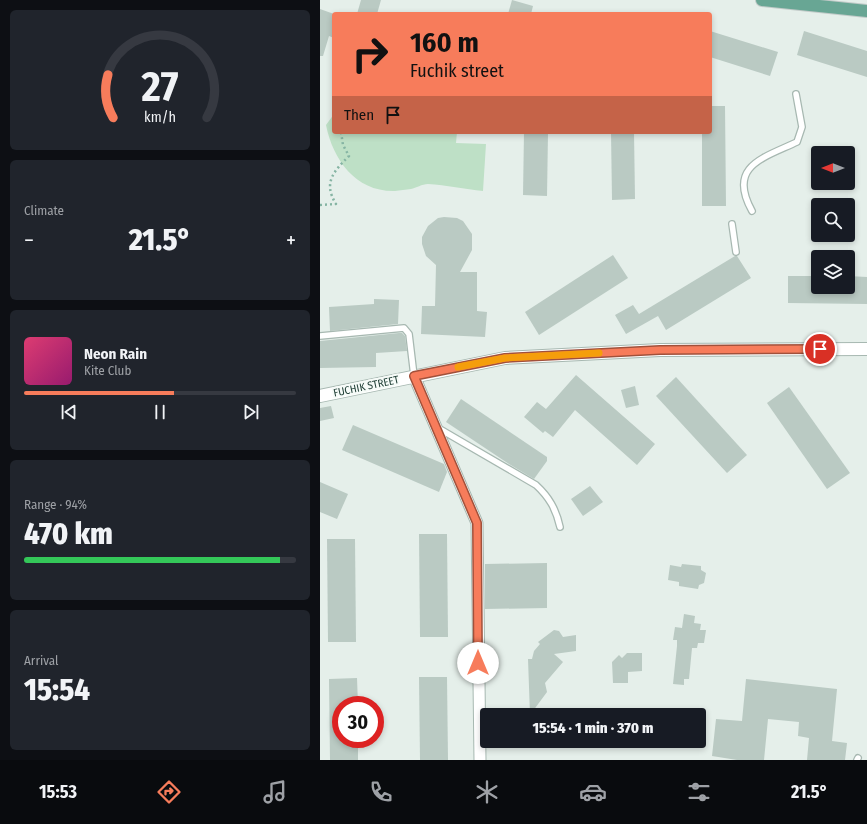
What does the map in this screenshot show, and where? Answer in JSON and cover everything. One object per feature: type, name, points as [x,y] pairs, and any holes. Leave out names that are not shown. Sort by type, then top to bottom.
[{"type":"main road","points":[[762,0],[867,11]]},
{"type":"street","name":"FUCHIK STREET","points":[[320,396],[505,358],[660,350],[867,349]]},
{"type":"street","points":[[414,376],[477,523],[480,760]]},
{"type":"lane","points":[[752,211],[744,197],[743,179],[750,166],[797,142],[802,127],[796,94]]},
{"type":"lane","points":[[732,224],[736,252]]},
{"type":"lane","points":[[320,336],[404,328],[410,334],[414,376]]},
{"type":"lane","points":[[436,427],[536,485],[549,497],[557,514],[560,527]]},
{"type":"path","points":[[320,205],[336,204],[331,195],[330,183],[333,174],[349,156],[343,145],[341,134]]},
{"type":"green space","points":[[332,117],[332,134],[457,134],[456,143],[486,144],[483,191],[428,184],[411,189],[395,191],[381,190],[369,186],[348,172],[334,150],[326,125]]},
{"type":"building","points":[[361,0],[381,0],[378,12],[358,12]]},
{"type":"building","points":[[512,0],[533,6],[532,12],[509,12]]},
{"type":"building","points":[[320,9],[332,13],[332,37],[329,36],[323,56],[320,56]]},
{"type":"building","points":[[804,31],[867,51],[867,77],[797,55]]},
{"type":"building","points":[[712,32],[778,52],[770,76],[712,58]]},
{"type":"building","points":[[712,106],[725,106],[726,206],[702,206],[702,134],[712,134]]},
{"type":"building","points":[[524,134],[548,134],[547,196],[523,195]]},
{"type":"building","points":[[611,134],[634,134],[635,199],[612,200]]},
{"type":"building","points":[[438,218],[457,218],[463,221],[472,234],[472,250],[460,272],[477,272],[477,311],[487,312],[485,337],[421,334],[422,306],[435,306],[436,265],[426,256],[422,244],[422,237],[428,226]]},
{"type":"building","points":[[613,255],[628,278],[539,335],[525,312]]},
{"type":"building","points":[[737,256],[751,278],[666,330],[658,316],[626,334],[615,315],[633,305],[639,314]]},
{"type":"building","points":[[788,276],[811,276],[811,294],[855,294],[855,276],[867,277],[867,304],[788,303]]},
{"type":"building","points":[[374,299],[399,300],[398,324],[330,331],[329,307],[374,304]]},
{"type":"building","points":[[402,333],[405,336],[407,351],[376,353],[376,367],[320,368],[320,341]]},
{"type":"building","points":[[576,375],[655,444],[637,465],[575,410],[553,437],[545,431],[543,433],[524,417],[537,402],[546,409]]},
{"type":"building","points":[[676,377],[747,455],[727,473],[656,396]]},
{"type":"building","points":[[635,386],[639,405],[626,408],[621,390]]},
{"type":"building","points":[[789,387],[850,473],[827,489],[767,403]]},
{"type":"building","points":[[461,399],[547,457],[547,461],[534,479],[446,422]]},
{"type":"building","points":[[331,406],[334,418],[320,421],[320,408]]},
{"type":"building","points":[[353,425],[444,464],[447,472],[439,492],[342,450]]},
{"type":"building","points":[[320,482],[348,494],[337,519],[320,512]]},
{"type":"building","points":[[590,486],[603,502],[583,516],[571,499]]},
{"type":"building","points":[[419,534],[447,534],[448,637],[420,637]]},
{"type":"building","points":[[327,539],[355,539],[356,642],[328,642]]},
{"type":"building","points":[[547,563],[547,608],[485,609],[485,564]]},
{"type":"building","points":[[682,564],[701,566],[701,570],[706,573],[704,583],[699,585],[698,589],[679,586],[679,582],[668,580],[670,565],[681,567]]},
{"type":"building","points":[[684,614],[695,616],[694,623],[701,624],[700,630],[706,630],[704,643],[698,643],[697,648],[692,648],[689,679],[684,679],[684,685],[673,684],[677,640],[673,640],[675,627],[682,628]]},
{"type":"building","points":[[554,630],[559,631],[563,637],[576,635],[576,651],[554,654],[563,662],[545,683],[547,692],[535,708],[530,708],[528,659],[532,659],[534,651],[540,644],[538,642]]},
{"type":"building","points":[[627,653],[642,653],[642,671],[628,672],[628,683],[613,683],[612,662],[619,655],[622,658]]},
{"type":"building","points":[[419,677],[447,677],[448,760],[420,760]]},
{"type":"building","points":[[357,678],[358,696],[332,696],[332,748],[358,748],[358,760],[330,760],[329,679]]},
{"type":"building","points":[[746,679],[837,689],[832,741],[847,743],[845,760],[807,760],[809,738],[798,736],[799,722],[768,719],[764,760],[737,760],[712,756],[716,719],[742,721]]},
{"type":"slow traffic","points":[[458,367],[505,358],[599,353]]},
{"type":"route","points":[[478,663],[477,523],[414,376],[505,358],[660,350],[820,349]]}]
